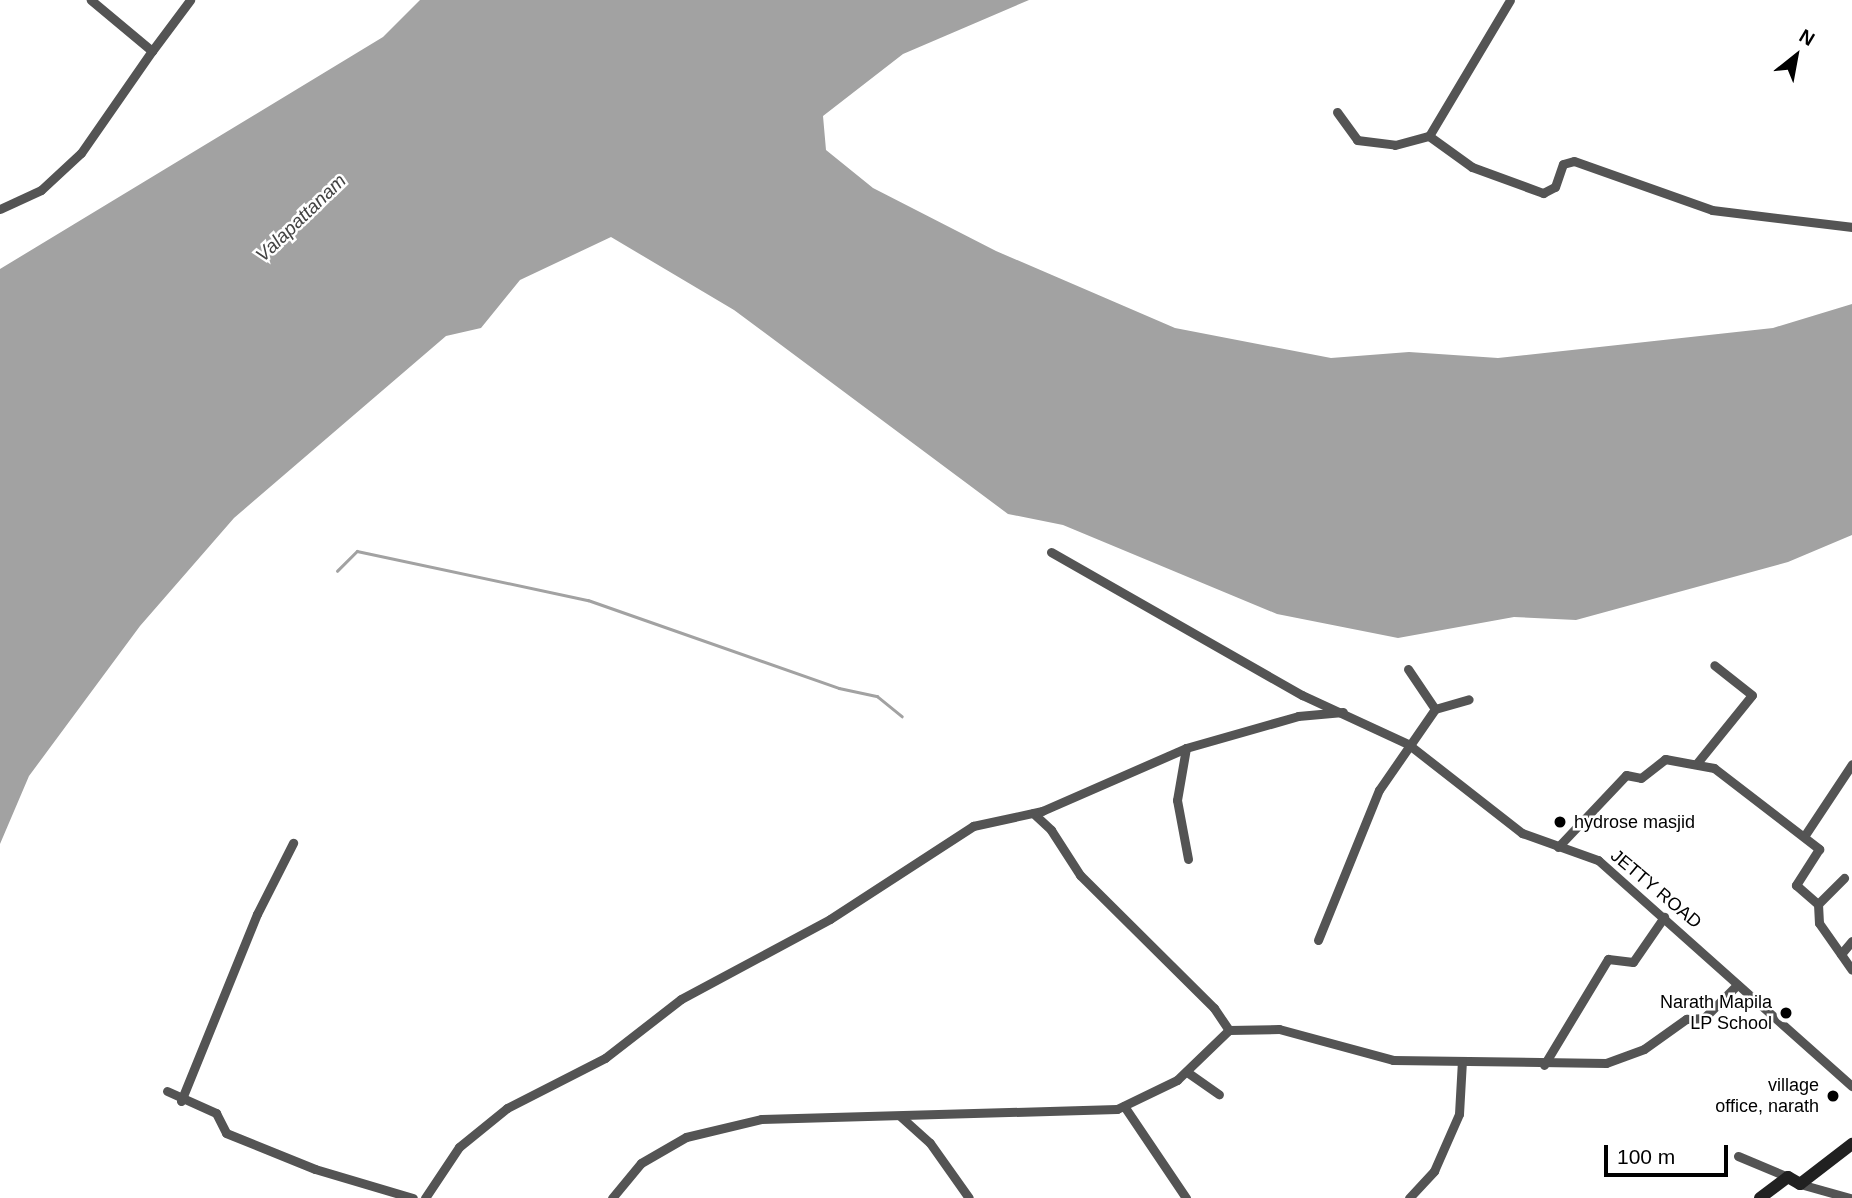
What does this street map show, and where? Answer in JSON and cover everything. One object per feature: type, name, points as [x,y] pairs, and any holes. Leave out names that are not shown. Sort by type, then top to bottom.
[{"type":"main road","points":[[1760,1198],[1788,1177],[1800,1184],[1852,1143]]},
{"type":"street","points":[[91,0],[152,51]]},
{"type":"street","points":[[0,209],[41,190],[81,153],[190,0]]},
{"type":"street","points":[[1337,112],[1357,140],[1395,145],[1429,136],[1510,0]]},
{"type":"street","points":[[1429,136],[1472,167],[1543,193],[1555,187],[1563,164],[1574,162],[1712,210],[1852,226]]},
{"type":"street","name":"JETTY ROAD","points":[[1051,552],[1302,695],[1408,744],[1522,833],[1598,860],[1852,1086]]},
{"type":"street","points":[[1697,763],[1752,695],[1714,665]]},
{"type":"street","points":[[1408,669],[1435,709]]},
{"type":"street","points":[[1318,940],[1378,790],[1435,709],[1469,699]]},
{"type":"street","points":[[425,1198],[459,1147],[507,1108],[605,1058],[681,999],[830,919],[942,844],[974,826],[1033,813],[1185,748],[1298,716],[1343,712]]},
{"type":"street","points":[[1185,748],[1177,800],[1188,859]]},
{"type":"street","points":[[1558,847],[1626,775],[1641,778],[1665,760],[1697,763],[1714,768],[1805,835],[1819,852],[1795,882],[1818,904],[1819,923],[1852,970]]},
{"type":"street","points":[[1805,835],[1852,764]]},
{"type":"street","points":[[1033,813],[1051,830],[1080,875],[1214,1008],[1229,1030]]},
{"type":"street","points":[[181,1101],[257,914],[293,843]]},
{"type":"street","points":[[1818,904],[1844,878]]},
{"type":"street","points":[[1544,1065],[1608,959],[1633,962],[1664,917]]},
{"type":"street","points":[[1841,954],[1852,942]]},
{"type":"street","points":[[612,1198],[640,1163],[686,1137],[761,1119],[900,1116],[1124,1105],[1186,1072],[1229,1030],[1279,1029],[1393,1060],[1462,1060],[1544,1065],[1606,1063],[1644,1049],[1686,1019],[1704,1018],[1737,985]]},
{"type":"street","points":[[1409,1198],[1434,1171],[1459,1114],[1462,1060]]},
{"type":"street","points":[[1186,1072],[1219,1094]]},
{"type":"street","points":[[167,1091],[181,1101],[216,1113],[226,1133],[315,1169],[414,1198]]},
{"type":"street","points":[[1124,1105],[1186,1198]]},
{"type":"street","points":[[900,1116],[930,1143],[969,1198]]},
{"type":"street","points":[[1738,1156],[1788,1177]]},
{"type":"street","points":[[1800,1184],[1850,1198]]},
{"type":"water","name":"Valapattanam","points":[[420,0],[1029,0],[903,54],[823,116],[826,150],[873,188],[996,251],[1175,328],[1331,358],[1409,352],[1498,358],[1773,328],[1852,304],[1852,535],[1788,562],[1576,620],[1514,617],[1398,638],[1277,614],[1063,525],[1008,514],[734,310],[611,237],[520,280],[481,328],[446,336],[234,518],[140,626],[29,776],[0,844],[0,269],[383,37]]},
{"type":"waterway","points":[[337,571],[357,551],[588,600],[839,688],[877,696],[902,716]]},
{"type":"place","name":"hydrose masjid","points":[[1560,822]]},
{"type":"place","name":"Narath Mapila LP School","points":[[1786,1013]]},
{"type":"place","name":"village office, narath","points":[[1833,1096]]}]
